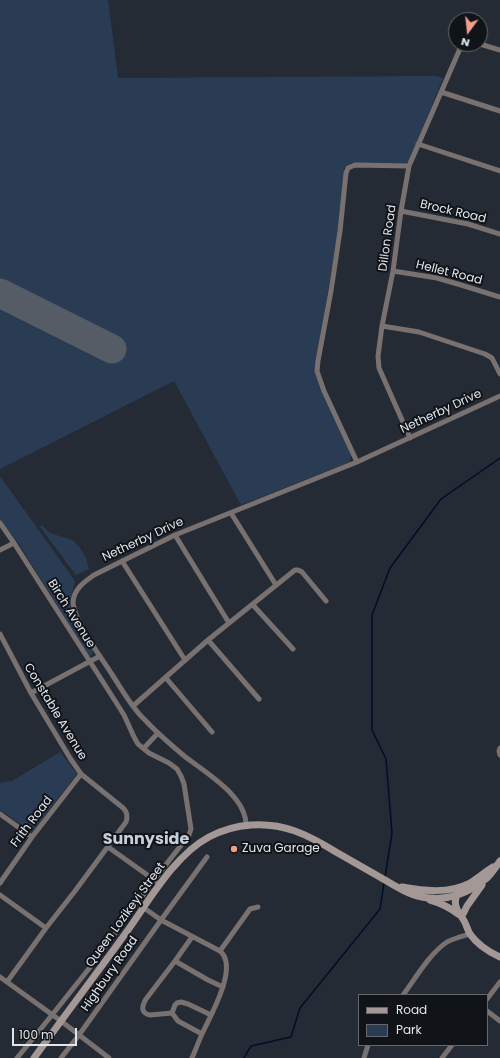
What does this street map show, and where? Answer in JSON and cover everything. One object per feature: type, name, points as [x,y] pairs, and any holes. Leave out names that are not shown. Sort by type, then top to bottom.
[{"type":"main road","name":"Queen Lozikeyi Street","points":[[34,1058],[144,908],[157,882],[198,843],[216,833],[246,825],[265,825],[294,830],[404,891],[422,898],[443,898],[456,896],[477,886],[488,877],[500,862]]},
{"type":"main road","name":"Queen Lozikeyi Street","points":[[393,885],[417,890],[450,889],[469,883],[500,862]]},
{"type":"main road","points":[[462,916],[475,894],[488,877]]},
{"type":"main road","points":[[469,883],[456,896],[456,905],[470,934],[482,946],[500,957]]},
{"type":"main road","points":[[441,890],[456,896]]},
{"type":"main road","points":[[422,898],[443,904],[462,916]]},
{"type":"street","points":[[488,46],[500,50]]},
{"type":"street","name":"Dillon Road","points":[[410,438],[378,365],[378,356],[382,326],[394,271],[408,166],[458,52]]},
{"type":"street","points":[[441,92],[500,111]]},
{"type":"street","points":[[418,144],[500,171]]},
{"type":"street","points":[[357,462],[324,391],[317,371],[336,253],[346,173],[348,168],[355,165],[408,166]]},
{"type":"street","name":"Brock Road","points":[[401,211],[457,221],[500,234]]},
{"type":"street","name":"Hellet Road","points":[[394,271],[437,278],[500,297]]},
{"type":"street","points":[[382,326],[419,332],[485,354],[492,358],[500,374]]},
{"type":"street","name":"Netherby Drive","points":[[246,825],[246,819],[243,812],[231,792],[182,755],[144,720],[133,706],[76,616],[73,607],[73,598],[78,589],[84,581],[94,575],[175,535],[357,462],[500,396]]},
{"type":"street","points":[[230,512],[276,585]]},
{"type":"street","name":"Birch Avenue","points":[[0,523],[14,542],[124,715],[138,744],[149,753],[169,763],[177,769],[184,784],[191,829],[189,835],[157,882],[52,1016],[17,1058]]},
{"type":"street","points":[[175,535],[229,623]]},
{"type":"street","points":[[0,550],[14,542]]},
{"type":"street","points":[[122,561],[185,660]]},
{"type":"street","points":[[133,706],[208,640],[297,569],[302,572],[326,601]]},
{"type":"street","points":[[253,605],[293,650]]},
{"type":"street","name":"Constable Avenue","points":[[0,634],[31,693],[81,774],[115,800],[125,810],[127,818],[126,822],[108,847],[6,982]]},
{"type":"street","points":[[208,640],[259,699]]},
{"type":"street","points":[[31,693],[100,656]]},
{"type":"street","points":[[166,678],[212,732]]},
{"type":"street","points":[[144,748],[158,733]]},
{"type":"street","points":[[500,748],[500,755]]},
{"type":"street","name":"Frith Road","points":[[0,883],[32,837],[81,774]]},
{"type":"street","points":[[0,814],[32,837]]},
{"type":"street","points":[[108,847],[157,882]]},
{"type":"street","name":"Highbury Road","points":[[61,1058],[207,857]]},
{"type":"street","points":[[0,895],[46,928]]},
{"type":"street","points":[[220,951],[244,915],[250,909],[258,907]]},
{"type":"street","points":[[144,908],[161,920],[220,951],[224,955],[226,966],[220,997],[192,1058]]},
{"type":"street","points":[[404,994],[432,954],[448,942],[470,934]]},
{"type":"street","points":[[172,1013],[150,1015],[144,1013],[142,1010],[146,999],[192,937]]},
{"type":"street","points":[[175,961],[223,987]]},
{"type":"street","points":[[0,977],[109,1058]]},
{"type":"street","points":[[488,998],[500,982]]},
{"type":"street","points":[[172,1013],[177,1003],[181,1002],[211,1015]]},
{"type":"street","points":[[488,1011],[500,1021]]},
{"type":"street","points":[[172,1013],[178,1021],[202,1034]]},
{"type":"street","points":[[364,1058],[368,1046]]},
{"type":"street","points":[[442,1058],[451,1046]]},
{"type":"green space","points":[[0,0],[108,0],[118,78],[436,76],[443,78],[409,162],[406,164],[352,163],[344,168],[338,230],[316,365],[351,455],[350,462],[241,505],[174,381],[0,469]]},
{"type":"green space","points":[[0,476],[75,581],[70,602],[71,614],[92,646],[92,655],[88,655],[19,544],[0,519]]},
{"type":"green space","points":[[42,525],[50,533],[72,540],[78,545],[86,558],[89,569],[76,575],[40,527]]},
{"type":"green space","points":[[60,752],[77,774],[32,832],[0,810],[0,783],[12,781]]},
{"type":"waterway","points":[[385,877],[392,833],[386,759],[372,730],[372,615],[390,568],[441,499],[500,458]]},
{"type":"waterway","points":[[244,1058],[251,1046],[291,1037],[300,1008],[380,909],[384,883]]},
{"type":"runway","points":[[0,293],[112,349]]},
{"type":"place","name":"Zuva Garage","points":[[234,849]]},
{"type":"district","name":"Sunnyside","points":[[146,840]]}]
